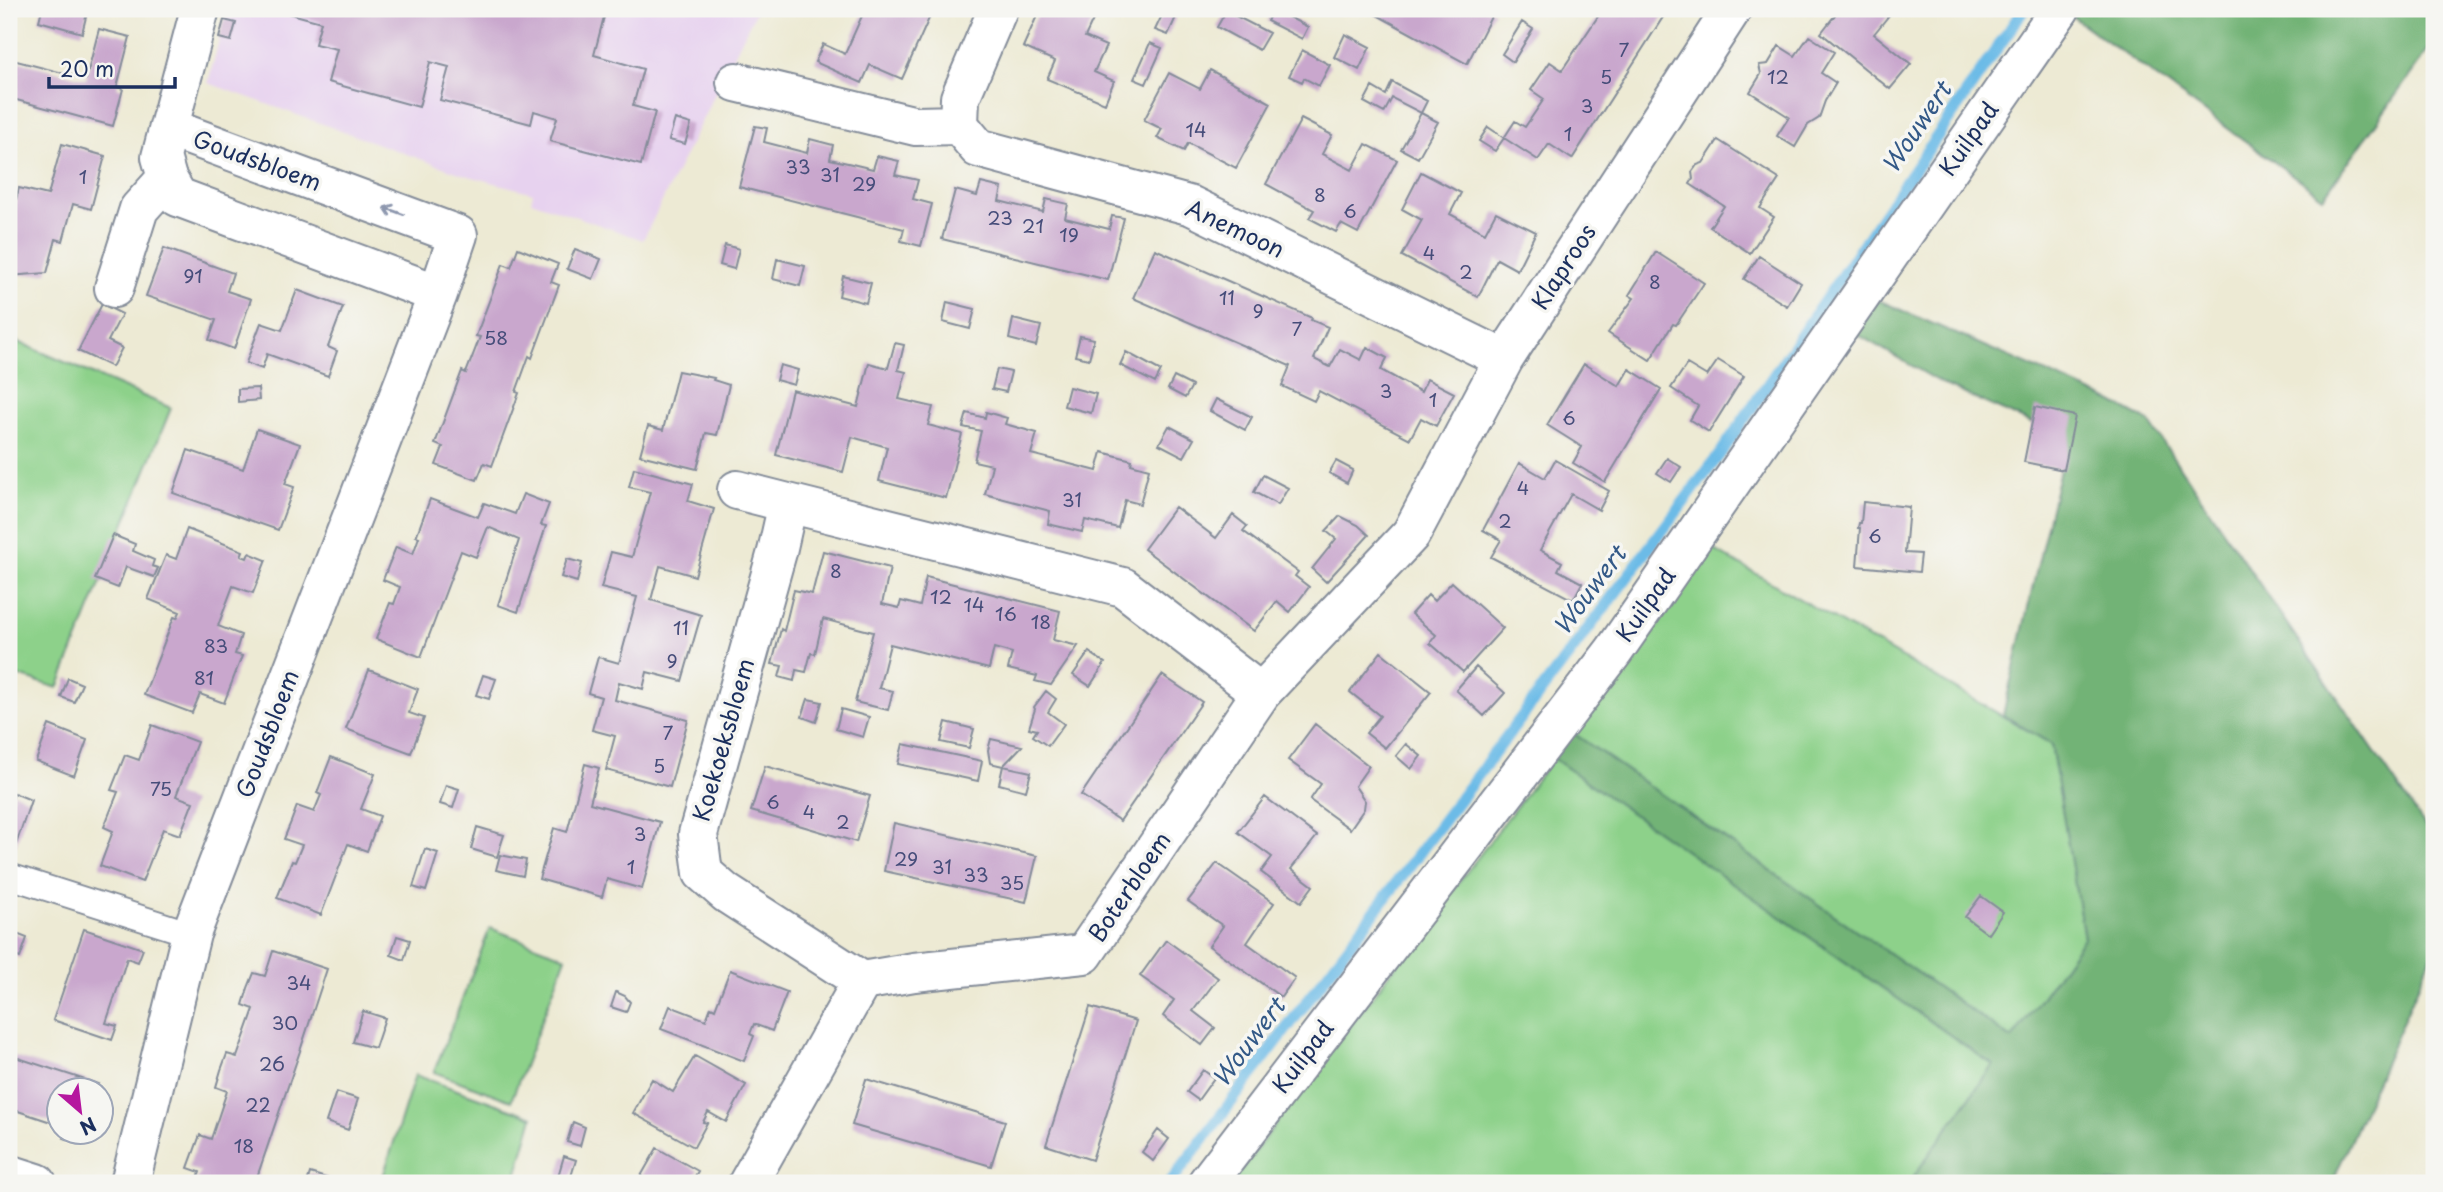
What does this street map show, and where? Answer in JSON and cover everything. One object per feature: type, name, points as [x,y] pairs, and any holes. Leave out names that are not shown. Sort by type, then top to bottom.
[{"type":"street","points":[[169,128],[200,9]]},
{"type":"street","points":[[736,82],[916,126],[959,125],[960,98],[998,9]]},
{"type":"street","name":"Kuilpad","points":[[1207,1183],[1614,651],[2060,9]]},
{"type":"street","name":"Klaproos","points":[[1411,534],[1504,359],[1729,10]]},
{"type":"street","name":"Anemoon","points":[[959,125],[978,148],[1192,206],[1504,359]]},
{"type":"street","name":"Goudsbloem","points":[[130,1183],[191,934],[438,294],[458,235],[169,128],[161,157],[167,178]]},
{"type":"street","points":[[114,288],[139,209],[167,178],[178,197],[438,294]]},
{"type":"street","points":[[737,490],[1123,587],[1261,693]]},
{"type":"street","name":"Koekoeksbloem","points":[[788,503],[778,552],[698,834],[703,873],[726,893],[862,981]]},
{"type":"street","name":"Boterbloem","points":[[862,981],[914,972],[1084,954],[1261,693],[1411,534]]},
{"type":"street","points":[[748,1183],[862,981]]},
{"type":"street","points":[[9,1174],[37,1183]]},
{"type":"lane","points":[[9,876],[191,934]]},
{"type":"shaded area","points":[[227,9],[757,9],[643,240],[531,201],[533,193],[465,175],[208,83]]},
{"type":"green space","points":[[2079,9],[2434,9],[2434,42],[2323,197],[2073,17]]},
{"type":"green space","points":[[1878,300],[2111,401],[2149,422],[2434,839],[2434,950],[2332,1183],[1909,1183],[1993,1065],[1553,758],[1573,733],[2012,1039],[2084,938],[2051,744],[2003,715],[2067,439],[1947,386],[1855,333]]},
{"type":"green space","points":[[9,338],[171,408],[58,688],[9,673]]},
{"type":"green space","points":[[1706,545],[2051,744],[2084,938],[2012,1039],[1573,733]]},
{"type":"green space","points":[[1553,758],[1993,1065],[1909,1183],[1231,1183]]},
{"type":"green space","points":[[490,928],[566,957],[511,1101],[434,1072]]},
{"type":"green space","points":[[415,1075],[533,1117],[514,1183],[381,1183]]},
{"type":"building","points":[[42,9],[88,9],[82,33],[39,21]]},
{"type":"building","points":[[273,9],[606,9],[594,55],[643,69],[633,106],[655,112],[641,165],[550,141],[557,118],[534,111],[531,124],[440,100],[449,67],[430,62],[419,107],[328,82],[337,49],[315,44],[321,22]]},
{"type":"building","points":[[865,9],[920,9],[931,14],[902,79],[870,65],[862,83],[815,62],[823,44],[845,54]]},
{"type":"building","points":[[1040,9],[1098,9],[1085,37],[1106,46],[1094,72],[1114,81],[1105,103],[1047,79],[1055,61],[1023,47]]},
{"type":"building","points":[[1273,9],[1308,27],[1302,39],[1267,21]]},
{"type":"building","points":[[1366,9],[1490,9],[1494,11],[1467,64]]},
{"type":"building","points":[[1603,9],[1657,9],[1665,14],[1572,159],[1549,144],[1538,160],[1504,138],[1515,121],[1525,127],[1544,99],[1531,90],[1550,62],[1562,70]]},
{"type":"building","points":[[1835,9],[1894,9],[1874,34],[1911,64],[1890,89],[1821,33],[1835,15]]},
{"type":"building","points":[[1164,11],[1176,17],[1168,35],[1155,30]]},
{"type":"building","points":[[1226,11],[1269,33],[1259,50],[1217,27]]},
{"type":"building","points":[[224,20],[236,23],[231,41],[219,38]]},
{"type":"building","points":[[1522,22],[1533,29],[1513,62],[1502,54]]},
{"type":"building","points":[[99,29],[130,37],[117,87],[123,89],[113,126],[9,98],[9,59],[86,79]]},
{"type":"building","points":[[1345,34],[1370,47],[1359,70],[1334,57]]},
{"type":"building","points":[[1809,36],[1834,52],[1821,73],[1836,83],[1819,118],[1808,125],[1795,147],[1777,136],[1789,117],[1750,92],[1761,74],[1759,65],[1768,64],[1779,46],[1795,56]]},
{"type":"building","points":[[1150,43],[1162,48],[1146,84],[1134,79]]},
{"type":"building","points":[[1302,50],[1330,65],[1319,86],[1304,78],[1302,82],[1289,76]]},
{"type":"building","points":[[1210,70],[1271,103],[1236,168],[1188,143],[1184,151],[1157,138],[1162,129],[1144,120],[1169,73],[1200,89]]},
{"type":"building","points":[[1392,82],[1427,101],[1421,113],[1392,98],[1384,113],[1364,102],[1372,87],[1386,95]]},
{"type":"building","points":[[1421,113],[1438,122],[1418,158],[1401,149]]},
{"type":"building","points":[[675,119],[691,124],[685,144],[669,140]]},
{"type":"building","points":[[1301,119],[1332,135],[1322,154],[1352,170],[1366,144],[1397,160],[1358,233],[1341,224],[1336,232],[1309,218],[1314,210],[1266,184]]},
{"type":"building","points":[[755,126],[767,128],[764,142],[807,153],[810,139],[833,145],[830,159],[873,169],[877,156],[899,161],[895,175],[918,180],[913,199],[932,204],[921,246],[901,241],[904,229],[739,187]]},
{"type":"building","points":[[1488,127],[1504,138],[1495,151],[1479,141]]},
{"type":"building","points":[[1718,140],[1779,179],[1760,208],[1774,217],[1750,253],[1710,227],[1724,206],[1690,184],[1693,179],[1692,172],[1697,165],[1703,163]]},
{"type":"building","points":[[62,144],[105,156],[91,209],[73,204],[63,241],[56,239],[47,273],[9,276],[9,227],[19,188],[48,195]]},
{"type":"building","points":[[1421,172],[1461,193],[1450,214],[1485,233],[1496,212],[1536,232],[1517,270],[1497,259],[1478,297],[1402,256],[1422,220],[1402,209]]},
{"type":"building","points":[[981,183],[1002,188],[999,201],[1043,212],[1046,199],[1068,204],[1065,218],[1109,229],[1112,216],[1124,218],[1108,280],[942,239],[955,190],[977,196]]},
{"type":"building","points":[[725,245],[739,249],[734,269],[720,265]]},
{"type":"building","points":[[164,248],[233,273],[227,291],[251,299],[234,349],[209,340],[216,320],[146,296]]},
{"type":"building","points":[[518,248],[558,264],[551,282],[559,285],[532,358],[529,356],[516,392],[519,393],[492,466],[484,463],[477,480],[436,465],[443,447],[435,444],[462,371],[466,373],[480,337],[476,336],[503,264],[511,267]]},
{"type":"building","points":[[575,249],[601,259],[593,279],[567,269]]},
{"type":"building","points":[[1155,249],[1328,327],[1314,359],[1330,367],[1340,349],[1361,360],[1367,347],[1387,358],[1381,370],[1421,392],[1427,379],[1454,393],[1436,426],[1421,418],[1410,439],[1319,391],[1314,401],[1282,386],[1290,366],[1133,298]]},
{"type":"building","points":[[1656,252],[1704,283],[1650,360],[1608,333],[1634,298],[1629,295]]},
{"type":"building","points":[[1759,256],[1801,283],[1787,306],[1744,279]]},
{"type":"building","points":[[777,259],[805,266],[800,286],[773,279]]},
{"type":"building","points":[[843,276],[871,283],[866,303],[839,296]]},
{"type":"building","points":[[297,290],[343,307],[328,347],[337,351],[328,376],[267,354],[262,369],[246,363],[261,323],[282,330]]},
{"type":"building","points":[[947,302],[975,309],[970,329],[943,322]]},
{"type":"building","points":[[102,304],[122,314],[108,341],[122,348],[112,367],[78,351]]},
{"type":"building","points":[[1013,319],[1041,326],[1036,346],[1009,339]]},
{"type":"building","points":[[1080,336],[1094,339],[1089,359],[1075,356]]},
{"type":"building","points":[[895,343],[904,345],[898,370],[906,372],[899,399],[933,407],[928,425],[962,434],[946,498],[879,481],[887,447],[852,437],[843,472],[776,455],[792,390],[858,407],[869,363],[888,368]]},
{"type":"building","points":[[1126,352],[1161,371],[1155,383],[1120,365]]},
{"type":"building","points":[[1718,360],[1744,376],[1709,432],[1690,420],[1698,406],[1671,388],[1687,364],[1707,376]]},
{"type":"building","points":[[1584,364],[1619,386],[1629,369],[1661,389],[1605,482],[1573,463],[1582,447],[1547,425]]},
{"type":"building","points":[[780,365],[798,370],[794,385],[776,380]]},
{"type":"building","points":[[997,369],[1011,372],[1006,392],[992,389]]},
{"type":"building","points":[[678,371],[714,378],[713,380],[729,385],[717,435],[706,433],[697,469],[640,455],[648,426],[663,430]]},
{"type":"building","points":[[1174,377],[1192,386],[1185,398],[1168,389]]},
{"type":"building","points":[[1069,387],[1096,394],[1091,413],[1064,406]]},
{"type":"building","points":[[258,388],[259,400],[238,402],[238,389]]},
{"type":"building","points":[[1216,399],[1252,417],[1245,430],[1210,411]]},
{"type":"building","points":[[2035,407],[2075,416],[2064,470],[2024,462]]},
{"type":"building","points":[[986,412],[1007,418],[1005,424],[1037,433],[1031,454],[1097,471],[1102,452],[1132,460],[1131,464],[1149,469],[1140,504],[1125,500],[1118,528],[1085,520],[1082,532],[1048,524],[1050,511],[985,494],[992,465],[974,461],[981,431],[963,427],[967,413],[985,418]]},
{"type":"building","points":[[1169,426],[1194,439],[1184,457],[1159,444]]},
{"type":"building","points":[[257,429],[300,444],[285,484],[294,487],[278,530],[173,493],[188,450],[243,469]]},
{"type":"building","points":[[1667,458],[1681,467],[1671,482],[1657,473]]},
{"type":"building","points":[[1555,460],[1609,491],[1599,510],[1571,494],[1540,550],[1562,562],[1558,570],[1582,583],[1573,600],[1491,557],[1501,540],[1483,530],[1519,463],[1545,478]]},
{"type":"building","points":[[1336,461],[1353,470],[1347,483],[1329,473]]},
{"type":"building","points":[[634,468],[693,484],[688,501],[714,509],[695,576],[660,566],[651,600],[701,615],[682,681],[647,672],[643,689],[619,682],[615,700],[688,720],[670,787],[606,770],[615,736],[592,730],[601,697],[588,693],[598,657],[619,663],[637,597],[601,588],[611,552],[632,557],[650,492],[629,487]]},
{"type":"building","points":[[1263,475],[1288,488],[1278,505],[1254,492]]},
{"type":"building","points":[[523,494],[549,504],[541,525],[546,526],[518,612],[498,605],[519,540],[488,527],[476,557],[461,551],[421,657],[376,639],[390,603],[394,604],[400,587],[383,580],[389,564],[396,547],[413,554],[419,537],[416,536],[430,499],[478,517],[484,503],[515,514]]},
{"type":"building","points":[[1863,502],[1909,507],[1905,553],[1921,554],[1919,572],[1857,566],[1858,528]]},
{"type":"building","points":[[1175,507],[1216,538],[1233,515],[1247,526],[1243,531],[1298,572],[1295,576],[1309,587],[1290,612],[1277,601],[1254,631],[1144,549]]},
{"type":"building","points":[[1340,516],[1358,525],[1369,535],[1326,582],[1312,569],[1336,539],[1326,531]]},
{"type":"building","points":[[187,529],[243,551],[241,556],[247,558],[249,553],[266,560],[253,593],[233,586],[218,626],[241,635],[235,654],[242,656],[224,703],[200,694],[192,713],[144,695],[174,617],[177,618],[180,612],[148,599],[166,555],[176,559]]},
{"type":"building","points":[[113,535],[135,544],[133,551],[154,560],[152,566],[158,568],[154,577],[126,567],[118,588],[95,579]]},
{"type":"building","points":[[823,551],[890,568],[882,604],[899,608],[901,601],[920,606],[926,577],[1060,611],[1053,640],[1078,646],[1051,685],[1035,681],[1037,676],[1008,669],[1012,653],[994,648],[989,669],[890,644],[879,688],[893,691],[888,710],[855,702],[873,632],[823,619],[815,654],[811,653],[806,672],[796,670],[794,681],[779,677],[782,666],[772,664],[794,590],[812,594]]},
{"type":"building","points":[[567,559],[582,563],[577,582],[561,577]]},
{"type":"building","points":[[1452,582],[1503,628],[1463,672],[1430,643],[1436,635],[1411,614],[1428,595],[1434,601]]},
{"type":"building","points":[[1089,652],[1105,663],[1090,686],[1073,675]]},
{"type":"building","points":[[1381,652],[1431,692],[1385,748],[1366,733],[1380,716],[1350,692]]},
{"type":"building","points":[[1476,667],[1505,693],[1484,716],[1456,690]]},
{"type":"building","points":[[369,670],[418,689],[409,713],[424,718],[411,753],[346,729]]},
{"type":"building","points":[[483,675],[496,679],[489,699],[476,695]]},
{"type":"building","points":[[1162,675],[1202,702],[1120,821],[1081,795]]},
{"type":"building","points":[[68,678],[82,684],[74,702],[61,697]]},
{"type":"building","points":[[1046,691],[1056,699],[1048,712],[1064,724],[1048,746],[1033,736],[1037,730],[1029,728],[1034,707]]},
{"type":"building","points":[[808,699],[822,702],[816,722],[802,717]]},
{"type":"building","points":[[841,709],[869,717],[863,737],[836,729]]},
{"type":"building","points":[[946,722],[974,729],[969,748],[941,742]]},
{"type":"building","points":[[1315,724],[1369,766],[1355,786],[1365,801],[1364,809],[1350,829],[1310,800],[1321,784],[1288,760]]},
{"type":"building","points":[[49,725],[87,740],[74,776],[36,761]]},
{"type":"building","points":[[152,725],[197,742],[176,796],[193,802],[180,835],[163,829],[142,882],[100,866],[113,831],[104,827],[118,792],[111,790],[125,755],[139,760]]},
{"type":"building","points":[[991,739],[1022,746],[1003,766],[990,763],[988,750]]},
{"type":"building","points":[[903,744],[982,761],[978,781],[898,764]]},
{"type":"building","points":[[1406,744],[1421,756],[1411,769],[1396,756]]},
{"type":"building","points":[[331,757],[375,774],[361,809],[380,816],[367,851],[348,844],[321,915],[277,898],[292,861],[295,862],[302,845],[284,839],[297,806],[314,812],[321,795],[317,793]]},
{"type":"building","points":[[585,764],[599,768],[590,803],[660,822],[642,889],[607,879],[602,897],[539,879],[554,828],[567,832]]},
{"type":"building","points":[[765,766],[870,796],[856,842],[751,811]]},
{"type":"building","points":[[1003,766],[1031,772],[1026,791],[999,784]]},
{"type":"building","points":[[446,785],[459,789],[453,808],[440,804]]},
{"type":"building","points":[[14,793],[31,800],[11,859],[9,808]]},
{"type":"building","points":[[1265,797],[1317,836],[1291,869],[1313,886],[1301,902],[1261,872],[1272,857],[1238,832]]},
{"type":"building","points":[[894,823],[1037,856],[1026,902],[884,871]]},
{"type":"building","points":[[477,827],[504,835],[497,857],[471,849]]},
{"type":"building","points":[[425,849],[438,853],[426,891],[413,887]]},
{"type":"building","points":[[500,855],[526,860],[523,876],[496,870]]},
{"type":"building","points":[[1217,863],[1274,903],[1247,943],[1295,978],[1281,997],[1209,946],[1223,926],[1188,901]]},
{"type":"building","points":[[1981,896],[2003,912],[1988,934],[1965,917]]},
{"type":"building","points":[[84,929],[143,949],[138,962],[127,958],[106,1023],[117,1026],[112,1040],[53,1020]]},
{"type":"building","points":[[9,931],[27,938],[20,958],[9,954]]},
{"type":"building","points":[[397,936],[410,940],[404,960],[391,955]]},
{"type":"building","points":[[1166,940],[1218,978],[1193,1011],[1215,1028],[1202,1045],[1163,1016],[1174,1000],[1140,976]]},
{"type":"building","points":[[273,951],[327,969],[300,1051],[255,1183],[196,1183],[200,1172],[188,1168],[200,1135],[211,1139],[227,1091],[216,1087],[221,1070],[227,1054],[237,1057],[254,1009],[243,1005],[248,988],[254,973],[265,976]]},
{"type":"building","points":[[730,970],[787,992],[772,1031],[754,1024],[750,1034],[754,1036],[744,1061],[661,1029],[670,1006],[706,1020],[711,1007],[715,1009]]},
{"type":"building","points":[[616,992],[630,1002],[626,1012],[611,1007]]},
{"type":"building","points":[[1090,1007],[1136,1021],[1092,1160],[1046,1145]]},
{"type":"building","points":[[363,1011],[385,1018],[375,1048],[353,1042]]},
{"type":"building","points":[[9,1055],[73,1076],[46,1076],[46,1120],[9,1108]]},
{"type":"building","points":[[695,1056],[746,1085],[726,1122],[708,1112],[703,1122],[707,1123],[694,1147],[633,1113],[652,1079],[673,1092]]},
{"type":"building","points":[[1203,1070],[1214,1078],[1198,1100],[1187,1092]]},
{"type":"building","points":[[866,1079],[1005,1121],[991,1166],[852,1125]]},
{"type":"building","points":[[336,1092],[358,1099],[348,1130],[326,1122]]},
{"type":"building","points":[[573,1122],[585,1127],[580,1146],[567,1142]]},
{"type":"building","points":[[1158,1130],[1169,1139],[1153,1161],[1142,1152]]},
{"type":"building","points":[[657,1148],[698,1171],[691,1183],[637,1183]]},
{"type":"building","points":[[564,1156],[576,1160],[569,1183],[556,1183]]},
{"type":"building","points":[[310,1173],[332,1180],[331,1183],[307,1183]]},
{"type":"waterway","name":"Wouwert","points":[[1170,1183],[1723,450],[2024,9]]}]
